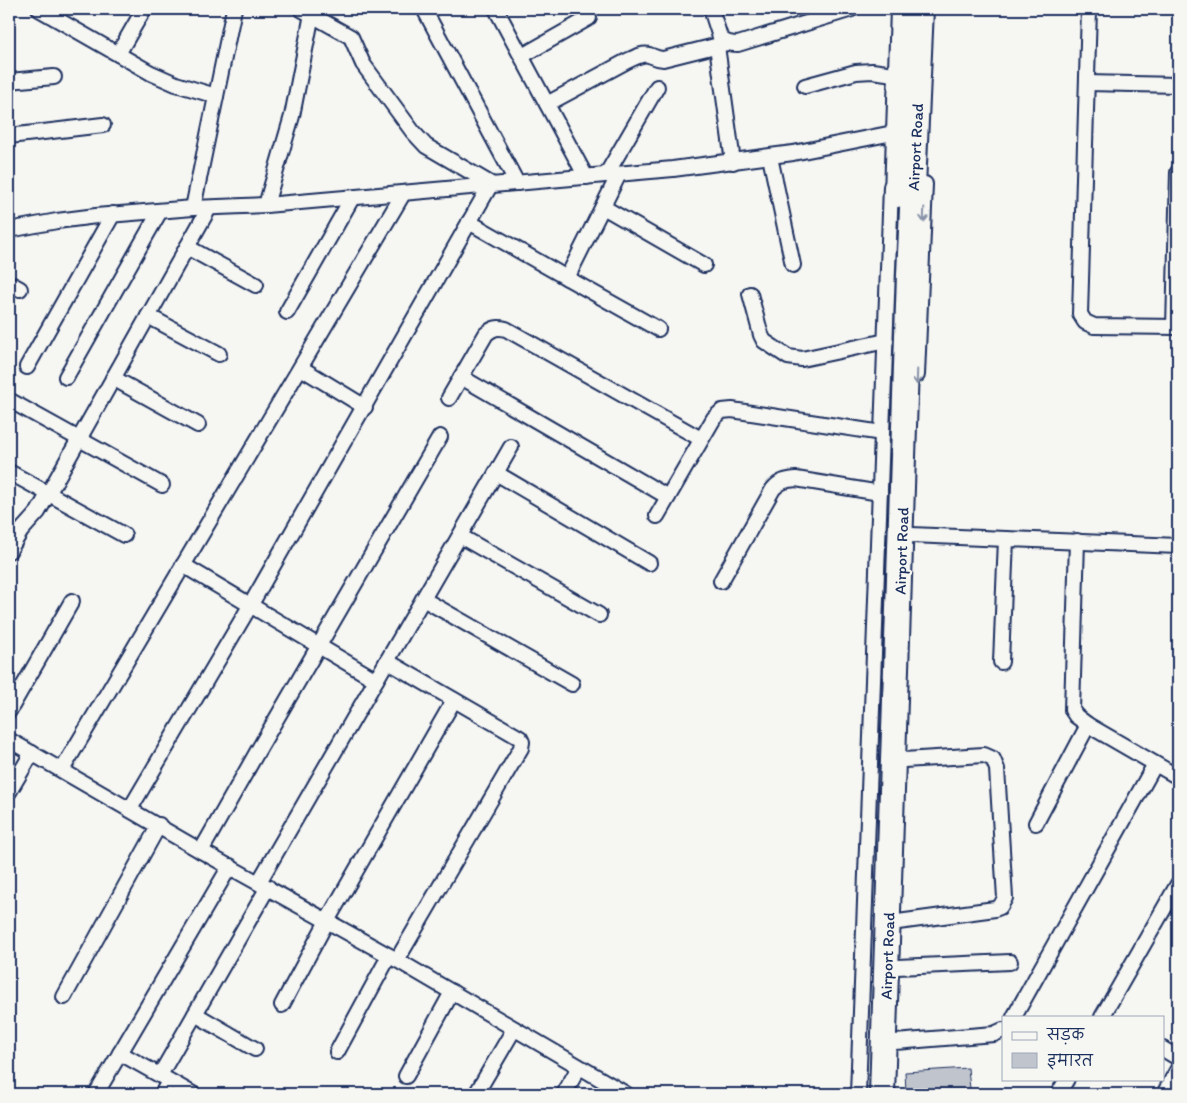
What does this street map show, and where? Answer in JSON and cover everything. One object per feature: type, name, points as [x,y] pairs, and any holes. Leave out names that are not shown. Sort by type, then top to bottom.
[{"type":"highway","name":"Airport Road","points":[[868,1094],[903,9]]},
{"type":"highway","name":"Airport Road","points":[[882,1094],[906,535],[909,275],[922,9]]},
{"type":"street","points":[[39,9],[55,13],[118,54],[159,77],[216,96]]},
{"type":"street","points":[[118,54],[144,9]]},
{"type":"street","points":[[193,208],[234,9]]},
{"type":"street","points":[[424,9],[517,183]]},
{"type":"street","points":[[496,9],[586,177]]},
{"type":"street","points":[[711,9],[722,44],[733,162]]},
{"type":"street","points":[[547,104],[627,61],[646,54],[662,59],[722,44],[738,44],[852,9]]},
{"type":"street","points":[[858,1094],[886,341],[896,9]]},
{"type":"street","points":[[894,1094],[904,760],[906,535],[927,120],[930,9]]},
{"type":"street","points":[[1089,9],[1080,314],[1082,319],[1089,325],[1176,327],[1178,172]]},
{"type":"street","points":[[266,205],[292,116],[309,11],[351,37],[363,64],[419,139],[434,152],[491,184]]},
{"type":"street","points":[[522,56],[589,18]]},
{"type":"street","points":[[805,86],[856,72],[872,71],[894,74]]},
{"type":"street","points":[[9,81],[54,77]]},
{"type":"street","points":[[1087,83],[1178,85]]},
{"type":"street","points":[[567,278],[603,208],[613,175],[657,87]]},
{"type":"street","points":[[9,136],[103,125]]},
{"type":"street","points":[[9,230],[58,221],[114,214],[266,205],[403,194],[733,162],[770,157],[893,133]]},
{"type":"street","points":[[770,157],[793,265]]},
{"type":"street","points":[[130,809],[250,606],[491,184]]},
{"type":"street","points":[[62,770],[403,194]]},
{"type":"street","points":[[287,312],[352,198]]},
{"type":"street","points":[[9,551],[21,530],[34,518],[48,494],[209,208]]},
{"type":"street","points":[[603,208],[704,265]]},
{"type":"street","points":[[66,378],[160,211]]},
{"type":"street","points":[[27,367],[114,214]]},
{"type":"street","points":[[469,222],[658,329]]},
{"type":"street","points":[[187,246],[256,285]]},
{"type":"street","points":[[750,294],[762,338],[788,358],[802,359],[886,341]]},
{"type":"street","points":[[148,316],[219,354]]},
{"type":"street","points":[[449,398],[486,334],[498,327],[506,329],[701,439]]},
{"type":"street","points":[[301,368],[364,406]]},
{"type":"street","points":[[461,377],[668,497]]},
{"type":"street","points":[[113,378],[198,425]]},
{"type":"street","points":[[9,400],[162,484]]},
{"type":"street","points":[[657,516],[717,414],[727,410],[882,433]]},
{"type":"street","points":[[201,851],[440,437]]},
{"type":"street","points":[[162,1094],[165,1078],[195,1014],[264,885],[376,680],[511,447]]},
{"type":"street","points":[[9,472],[124,535]]},
{"type":"street","points":[[496,473],[649,563]]},
{"type":"street","points":[[721,581],[778,483],[796,479],[880,493]]},
{"type":"street","points":[[906,535],[1178,546]]},
{"type":"street","points":[[460,536],[599,615]]},
{"type":"street","points":[[1001,662],[1006,539]]},
{"type":"street","points":[[1077,541],[1071,707],[1074,714],[1088,725],[1178,777]]},
{"type":"street","points":[[182,565],[376,680]]},
{"type":"street","points":[[423,599],[572,684]]},
{"type":"street","points":[[9,711],[72,601]]},
{"type":"street","points":[[337,1052],[522,745],[520,738],[387,661]]},
{"type":"street","points":[[282,1005],[327,921],[454,700]]},
{"type":"street","points":[[1036,823],[1088,725]]},
{"type":"street","points":[[9,740],[201,851],[393,958],[626,1094]]},
{"type":"street","points":[[9,792],[32,753]]},
{"type":"street","points":[[898,922],[995,910],[1000,907],[1005,898],[997,769],[993,759],[984,755],[904,760]]},
{"type":"street","points":[[1015,1016],[1155,764]]},
{"type":"street","points":[[64,997],[159,825]]},
{"type":"street","points":[[96,1094],[230,866]]},
{"type":"street","points":[[1106,1015],[1178,884]]},
{"type":"street","points":[[897,967],[1010,962]]},
{"type":"street","points":[[406,1076],[452,992]]},
{"type":"street","points":[[195,1014],[255,1049]]},
{"type":"street","points":[[476,1094],[514,1029]]},
{"type":"street","points":[[895,1042],[994,1034],[1002,1030]]},
{"type":"street","points":[[1164,1050],[1178,1058]]},
{"type":"street","points":[[120,1053],[193,1094]]},
{"type":"street","points":[[564,1094],[579,1067]]},
{"type":"street","points":[[1164,1094],[1178,1069]]},
{"type":"street","points":[[1058,1094],[1066,1080]]},
{"type":"building","points":[[786,9],[805,9],[788,15]]},
{"type":"building","points":[[968,1068],[970,1089],[906,1092],[905,1072]]}]
